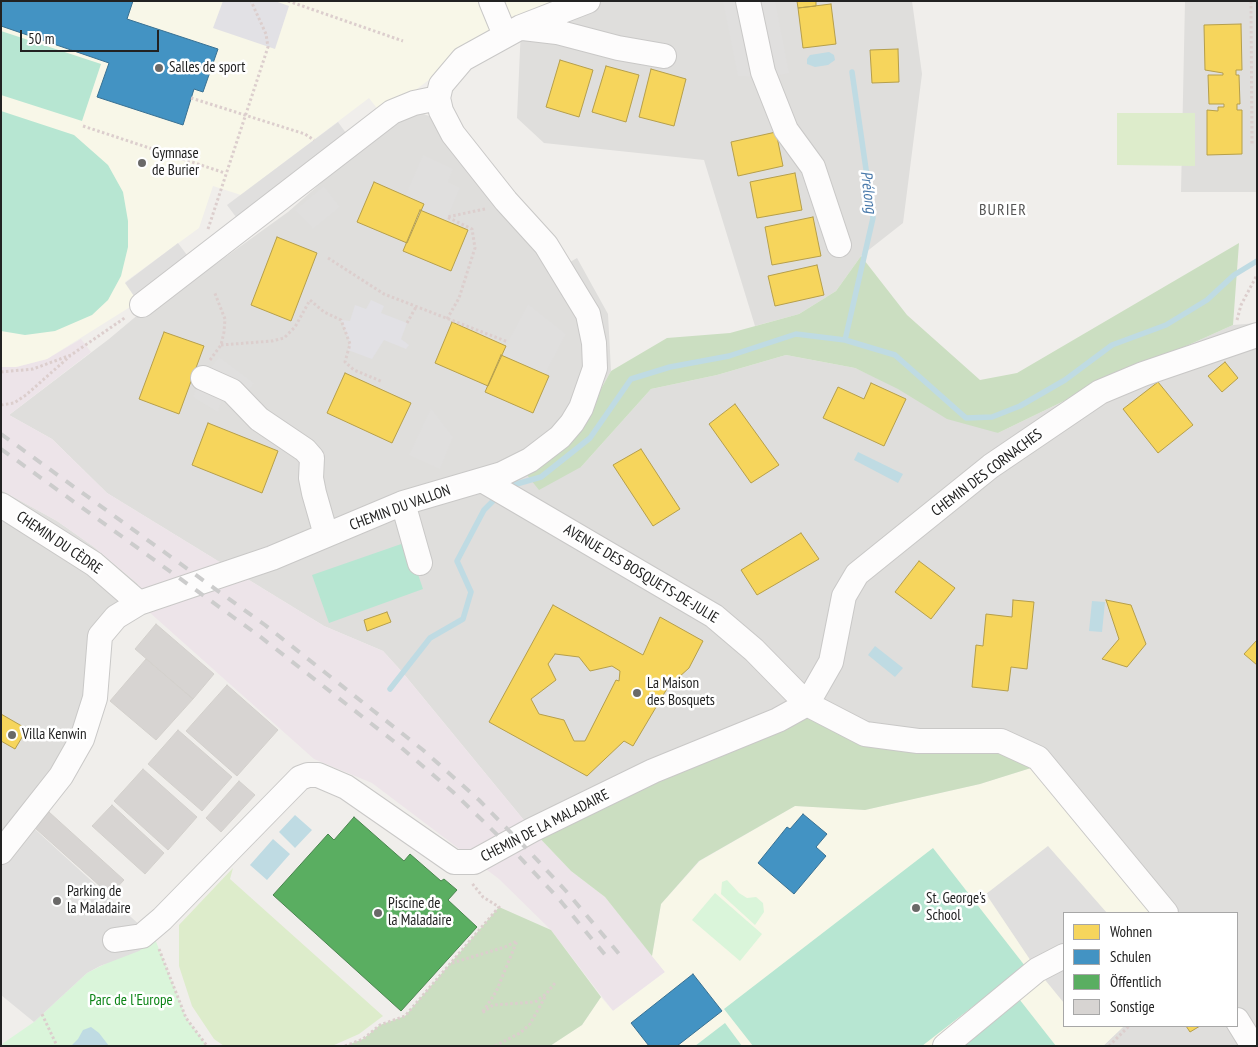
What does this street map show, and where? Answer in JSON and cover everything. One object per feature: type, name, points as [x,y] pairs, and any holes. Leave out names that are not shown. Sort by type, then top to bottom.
[{"type":"street","points":[[491,1],[513,31]]},
{"type":"street","points":[[142,305],[392,112],[414,102],[438,98],[441,85],[463,59],[513,31],[588,1]]},
{"type":"street","points":[[748,1],[764,72],[786,130],[813,167],[839,244]]},
{"type":"street","points":[[513,31],[557,32],[618,48],[664,56]]},
{"type":"street","name":"CHEMIN DU VALLON","points":[[1,852],[61,776],[82,739],[95,698],[100,636],[116,617],[139,603],[263,561],[403,503],[488,483],[530,460],[560,437],[572,423],[581,408],[595,368],[588,314],[546,246],[506,201],[453,134],[441,111],[438,98]]},
{"type":"street","name":"CHEMIN DES CORNACHES","points":[[808,704],[831,662],[844,596],[857,574],[991,466],[1100,392],[1143,374],[1257,335]]},
{"type":"street","points":[[205,371],[232,391],[259,419],[305,450],[312,458],[311,478],[326,535]]},
{"type":"street","name":"AVENUE DES BOSQUETS-DE-JULIE","points":[[488,483],[714,616],[754,650],[808,704],[865,734],[918,741],[1001,741],[1038,758],[1158,911]]},
{"type":"street","points":[[403,503],[420,563]]},
{"type":"street","name":"CHEMIN DU CÈDRE","points":[[1,505],[94,564],[139,603]]},
{"type":"street","name":"CHEMIN DE LA MALADAIRE","points":[[115,940],[142,936],[300,778],[318,775],[346,787],[454,862],[474,862],[532,830],[653,771],[778,720],[808,704]]},
{"type":"street","points":[[945,1046],[1037,970],[1063,957]]},
{"type":"street","points":[[1238,1022],[1253,1046]]},
{"type":"path","points":[[210,252],[207,236],[209,222],[268,47],[266,34],[251,1]]},
{"type":"path","points":[[288,1],[403,40]]},
{"type":"path","points":[[1251,1],[1252,146]]},
{"type":"path","points":[[191,98],[305,134],[314,140]]},
{"type":"path","points":[[84,126],[225,173]]},
{"type":"path","points":[[446,319],[459,298],[475,248],[472,229],[447,217],[484,209],[506,201]]},
{"type":"path","points":[[328,258],[384,294],[508,342]]},
{"type":"path","points":[[1231,344],[1241,305],[1257,275]]},
{"type":"path","points":[[205,371],[221,345],[225,319],[214,291]]},
{"type":"path","points":[[221,345],[272,341],[284,338],[295,328],[310,300],[324,312],[340,320],[350,344],[345,362],[354,370],[383,382]]},
{"type":"path","points":[[1,405],[14,403],[26,395],[71,355],[142,305]]},
{"type":"path","points":[[407,323],[416,307]]},
{"type":"path","points":[[1,372],[33,369],[71,355]]},
{"type":"path","points":[[346,1046],[363,1039],[380,1025],[405,1016],[499,907],[483,897]]},
{"type":"path","points":[[452,963],[504,947],[517,940],[496,992],[482,1013],[493,1005],[535,1002],[546,994]]},
{"type":"path","points":[[158,947],[186,1018],[195,1032],[208,1046]]},
{"type":"path","points":[[495,1046],[520,1033],[530,1024],[554,982]]},
{"type":"path","points":[[42,1014],[57,1046]]},
{"type":"path","points":[[1109,1046],[1128,1027]]},
{"type":"shaded area","name":"Gymnase de Burier","points":[[1,1],[567,1],[451,63],[409,95],[379,111],[369,98],[241,195],[213,186],[199,228],[125,282],[138,302],[47,359],[16,367],[1,367]]},
{"type":"shaded area","points":[[223,1],[275,1],[289,6],[275,49],[213,28]]},
{"type":"shaded area","points":[[588,1],[912,1],[922,74],[903,223],[861,256],[836,291],[799,314],[755,326],[704,160],[544,143],[517,118],[521,27]]},
{"type":"shaded area","points":[[723,1],[775,1],[789,73],[772,77],[738,76]]},
{"type":"shaded area","points":[[1185,1],[1257,1],[1257,192],[1181,192]]},
{"type":"shaded area","points":[[415,111],[432,117],[553,272],[577,258],[608,314],[611,371],[584,419],[581,467],[651,389],[717,375],[786,355],[855,368],[998,433],[1064,401],[1233,325],[1257,323],[1257,1046],[1103,1046],[1123,1027],[1238,1027],[1238,912],[1179,912],[1038,758],[532,830],[383,651],[324,626],[107,493],[52,439],[9,415],[109,339],[183,277],[213,266],[288,212],[396,117]]},
{"type":"shaded area","points":[[338,122],[346,133],[236,217],[227,205]]},
{"type":"shaded area","points":[[423,155],[453,169],[448,182],[460,188],[446,221],[420,210],[423,203],[405,196]]},
{"type":"shaded area","points":[[324,186],[340,207],[313,229],[295,210]]},
{"type":"shaded area","points":[[178,243],[187,255],[134,296],[125,283]]},
{"type":"shaded area","points":[[371,300],[384,306],[381,313],[407,323],[401,339],[409,345],[406,349],[384,340],[372,359],[348,350],[350,343],[341,320],[350,321],[355,305],[366,309]]},
{"type":"shaded area","points":[[528,304],[566,334],[545,374],[501,355]]},
{"type":"shaded area","points":[[81,339],[91,352],[9,415],[52,439],[107,493],[324,626],[383,651],[532,830],[571,871],[605,897],[665,972],[613,1011],[551,930],[499,879],[372,783],[314,759],[139,603],[138,584],[94,547],[57,521],[1,490],[1,367],[16,367],[47,359]]},
{"type":"shaded area","points":[[219,357],[254,383],[238,406],[222,398],[218,412],[193,397],[198,383]]},
{"type":"shaded area","points":[[431,408],[453,437],[440,469],[409,455]]},
{"type":"shaded area","points":[[1,490],[57,521],[94,547],[138,584],[139,603],[116,617],[95,698],[1,852]]},
{"type":"shaded area","name":"St. George's School","points":[[1031,768],[1177,912],[1063,912],[1063,1027],[1123,1027],[1103,1046],[550,1046],[582,1025],[601,997],[613,1011],[665,972],[652,956],[661,904],[700,861],[795,806],[865,810],[980,784]]},
{"type":"shaded area","name":"Parking de la Maladaire","points":[[26,821],[155,939],[139,951],[87,973],[34,1022],[1,995],[1,863]]},
{"type":"shaded area","points":[[1048,846],[1106,912],[1063,912],[1063,1002],[1037,970],[986,894]]},
{"type":"green space","points":[[1,31],[101,64],[82,121],[1,95]]},
{"type":"green space","points":[[1,111],[74,135],[108,165],[123,192],[128,221],[128,247],[121,276],[108,300],[92,315],[55,331],[25,335],[1,331]]},
{"type":"green space","points":[[1117,113],[1195,113],[1195,166],[1117,165]]},
{"type":"green space","points":[[1239,243],[1233,325],[1064,401],[998,433],[947,419],[898,389],[855,368],[786,355],[717,375],[651,389],[581,467],[539,490],[523,470],[584,419],[611,371],[667,338],[730,333],[799,314],[836,291],[861,256],[907,315],[980,380],[1017,373]]},
{"type":"green space","points":[[407,542],[423,589],[329,623],[312,575]]},
{"type":"green space","points":[[807,704],[865,734],[1038,758],[1031,768],[980,784],[865,810],[795,806],[699,861],[661,904],[652,956],[605,897],[571,871],[532,830]]},
{"type":"green space","points":[[933,848],[1025,966],[922,1046],[753,1046],[724,1009]]},
{"type":"green space","points":[[233,868],[230,879],[383,1016],[359,1034],[332,1046],[224,1046],[214,1039],[192,1006],[179,966],[179,925]]},
{"type":"green space","points":[[727,880],[739,893],[747,898],[756,897],[763,903],[764,912],[755,925],[721,894],[722,882]]},
{"type":"green space","points":[[715,893],[762,934],[740,961],[692,920]]},
{"type":"green space","points":[[499,907],[551,930],[601,997],[582,1025],[550,1046],[345,1046],[363,1039],[380,1025],[405,1016]]},
{"type":"green space","name":"Parc de l'Europe","points":[[155,939],[186,1018],[207,1046],[3,1046],[2,1044],[34,1022],[87,973]]},
{"type":"green space","points":[[1016,995],[1056,1046],[951,1046]]},
{"type":"green space","points":[[725,1023],[742,1046],[695,1046]]},
{"type":"water","points":[[829,52],[834,55],[835,60],[828,65],[815,67],[807,64],[807,59],[810,55]]},
{"type":"water","points":[[858,452],[903,474],[898,483],[854,460]]},
{"type":"water","points":[[1092,601],[1105,602],[1102,632],[1089,631]]},
{"type":"water","points":[[875,646],[903,668],[895,677],[868,655]]},
{"type":"water","points":[[295,815],[312,830],[295,848],[279,832]]},
{"type":"water","points":[[273,839],[290,854],[267,880],[250,865]]},
{"type":"water","points":[[91,1027],[99,1033],[109,1046],[71,1046],[83,1030]]},
{"type":"building: Wohnen","points":[[797,1],[816,1],[816,6],[798,8]]},
{"type":"building: Wohnen","points":[[831,4],[836,44],[803,48],[798,8]]},
{"type":"building: Wohnen","points":[[1241,24],[1242,70],[1236,70],[1236,75],[1239,75],[1240,104],[1237,104],[1237,110],[1242,110],[1242,154],[1207,155],[1207,110],[1218,111],[1218,107],[1224,107],[1224,104],[1209,104],[1208,75],[1223,75],[1223,73],[1205,70],[1204,25]]},
{"type":"building: Wohnen","points":[[898,49],[899,82],[872,83],[870,50]]},
{"type":"building: Wohnen","points":[[560,60],[593,70],[579,117],[546,107]]},
{"type":"building: Wohnen","points":[[606,66],[639,75],[626,122],[592,112]]},
{"type":"building: Wohnen","points":[[651,69],[686,79],[674,126],[639,117]]},
{"type":"building: Wohnen","points":[[776,132],[783,166],[738,176],[731,142]]},
{"type":"building: Wohnen","points":[[795,173],[802,210],[757,218],[750,182]]},
{"type":"building: Wohnen","points":[[374,182],[424,204],[407,243],[357,222]]},
{"type":"building: Wohnen","points":[[420,210],[468,230],[451,271],[403,251]]},
{"type":"building: Wohnen","points":[[813,217],[821,256],[772,265],[765,227]]},
{"type":"building: Wohnen","points":[[277,237],[317,253],[291,321],[251,305]]},
{"type":"building: Wohnen","points":[[817,265],[824,295],[775,306],[768,276]]},
{"type":"building: Wohnen","points":[[452,322],[506,346],[488,386],[435,363]]},
{"type":"building: Wohnen","points":[[164,332],[204,346],[179,414],[139,399]]},
{"type":"building: Wohnen","points":[[501,355],[549,376],[533,413],[485,392]]},
{"type":"building: Wohnen","points":[[1225,362],[1238,378],[1222,392],[1208,376]]},
{"type":"building: Wohnen","points":[[345,373],[411,403],[392,443],[327,413]]},
{"type":"building: Wohnen","points":[[1158,382],[1193,425],[1158,453],[1123,409]]},
{"type":"building: Wohnen","points":[[871,383],[906,399],[884,446],[823,418],[838,387],[864,399]]},
{"type":"building: Wohnen","points":[[735,404],[779,465],[751,483],[709,424]]},
{"type":"building: Wohnen","points":[[208,423],[278,451],[262,493],[192,465]]},
{"type":"building: Wohnen","points":[[641,449],[680,509],[653,526],[613,465]]},
{"type":"building: Wohnen","points":[[801,533],[819,559],[757,595],[741,570]]},
{"type":"building: Wohnen","points":[[919,561],[955,588],[931,619],[895,592]]},
{"type":"building: Wohnen","points":[[1013,600],[1034,602],[1027,669],[1011,667],[1008,691],[972,687],[976,645],[983,646],[986,614],[1012,617]]},
{"type":"building: Wohnen","points":[[1106,600],[1131,605],[1146,644],[1127,667],[1102,659],[1119,639]]},
{"type":"building: Wohnen","name":"La Maison des Bosquets","points":[[553,605],[643,655],[660,617],[703,641],[689,668],[668,687],[633,746],[624,741],[587,776],[489,722]],"holes":[[[555,654],[579,657],[590,671],[612,666],[620,671],[619,681],[616,680],[585,741],[574,741],[564,720],[539,714],[531,699],[556,680],[548,664]]]},
{"type":"building: Wohnen","points":[[387,612],[391,622],[367,631],[364,620]]},
{"type":"building: Wohnen","points":[[1257,640],[1257,665],[1244,654]]},
{"type":"building: Wohnen","name":"Villa Kenwin","points":[[1,714],[27,729],[15,749],[1,741]]},
{"type":"building: Wohnen","points":[[1187,1027],[1198,1027],[1190,1032]]},
{"type":"building: Schulen","name":"Salles de sport","points":[[1,1],[133,1],[127,19],[218,49],[203,92],[194,89],[183,125],[97,97],[109,63],[1,26]]},
{"type":"building: Schulen","points":[[803,814],[827,834],[816,847],[826,856],[794,894],[758,863],[787,827],[790,829]]},
{"type":"building: Schulen","points":[[693,974],[722,1011],[677,1046],[649,1046],[631,1023]]},
{"type":"building: Öffentlich","name":"Piscine de la Maladaire","points":[[354,817],[404,861],[410,854],[441,881],[444,879],[457,890],[448,900],[477,927],[401,1011],[273,895],[328,834],[334,840]]},
{"type":"building: Sonstige","points":[[156,624],[214,674],[193,699],[135,649]]},
{"type":"building: Sonstige","points":[[146,659],[193,699],[156,740],[110,701]]},
{"type":"building: Sonstige","points":[[227,685],[278,730],[237,776],[186,731]]},
{"type":"building: Sonstige","points":[[178,730],[232,777],[202,811],[148,764]]},
{"type":"building: Sonstige","points":[[143,769],[197,817],[168,850],[114,801]]},
{"type":"building: Sonstige","points":[[239,781],[255,795],[221,832],[206,818]]},
{"type":"building: Sonstige","points":[[112,805],[164,853],[145,874],[92,826]]},
{"type":"building: Sonstige","points":[[49,812],[124,880],[110,895],[35,828]]},
{"type":"waterway","name":"Prélong","points":[[845,340],[873,218],[852,72]]},
{"type":"waterway","points":[[506,487],[541,477],[590,438],[631,379],[670,367],[729,356],[796,334],[845,340],[895,355],[966,418],[992,417],[1020,406],[1065,380],[1112,345],[1166,325],[1207,300],[1234,275],[1257,261]]},
{"type":"waterway","points":[[390,689],[430,638],[463,619],[471,592],[457,561],[484,510],[498,496]]},
{"type":"railway","points":[[1,434],[265,625],[423,750],[479,800],[525,847],[566,891],[620,955]]},
{"type":"railway","points":[[1,449],[258,635],[396,743],[453,792],[513,850],[558,898],[611,962]]},
{"type":"place","name":"Salles de sport","points":[[159,68]]},
{"type":"place","name":"Gymnase de Burier","points":[[142,163]]},
{"type":"place","name":"La Maison des Bosquets","points":[[637,693]]},
{"type":"place","name":"Villa Kenwin","points":[[12,735]]},
{"type":"place","name":"Parking de la Maladaire","points":[[57,901]]},
{"type":"place","name":"St. George's School","points":[[916,908]]},
{"type":"place","name":"Piscine de la Maladaire","points":[[378,913]]},
{"type":"district","name":"BURIER","points":[[1003,210]]}]
